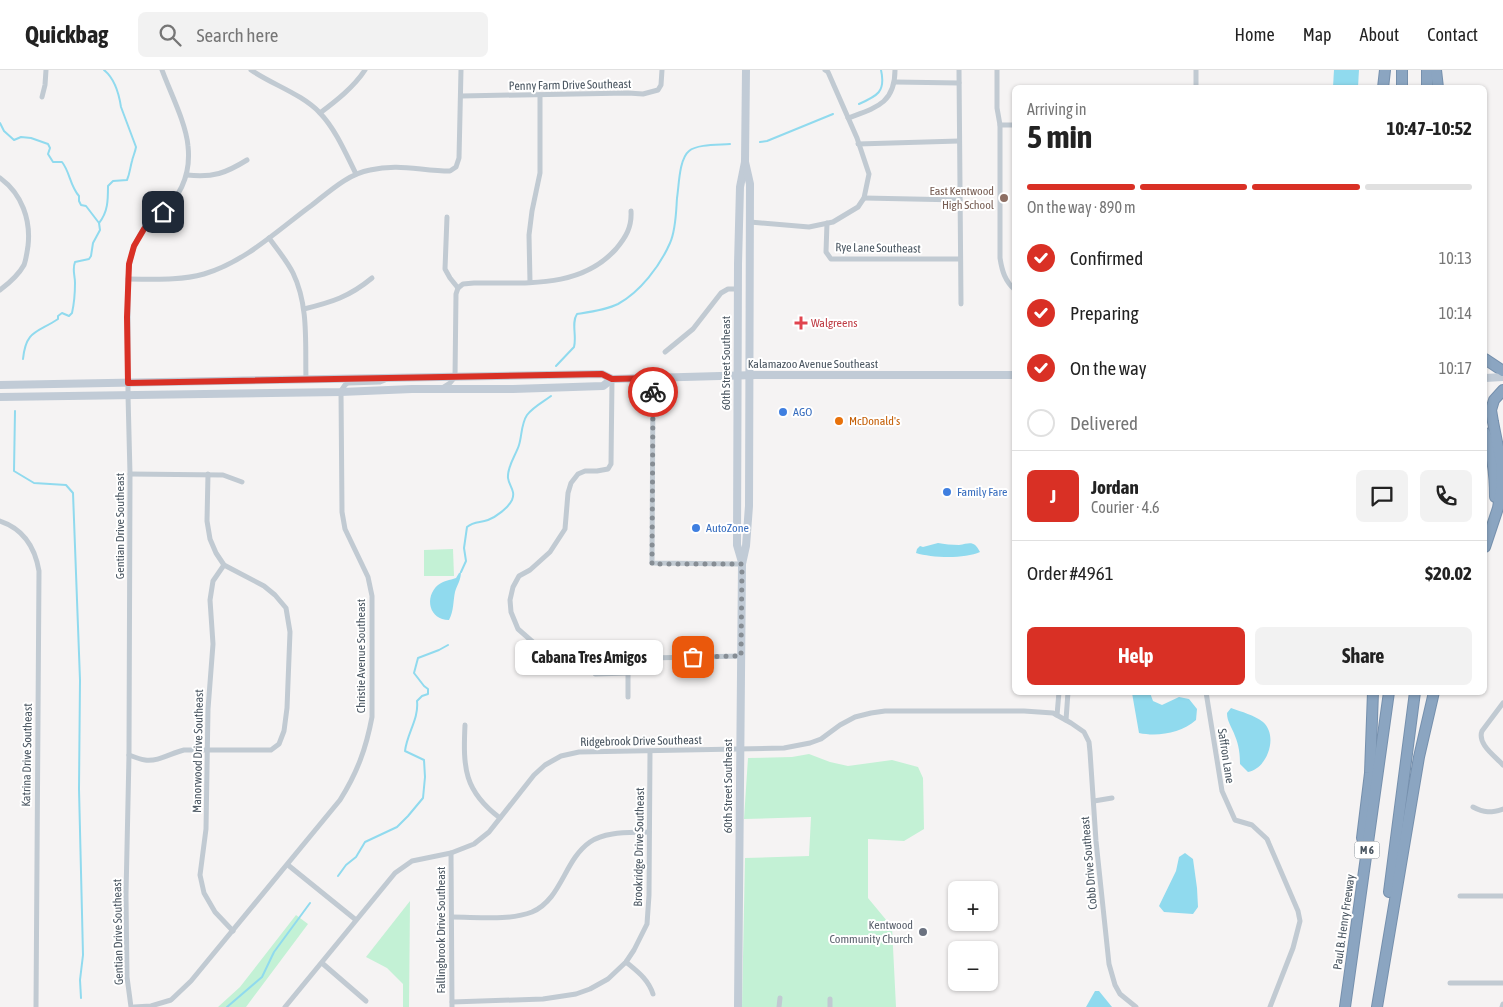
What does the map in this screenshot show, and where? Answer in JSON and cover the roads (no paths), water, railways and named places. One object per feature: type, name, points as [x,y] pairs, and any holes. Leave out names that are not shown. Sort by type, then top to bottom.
[{"type":"highway","points":[[1383,85],[1385,70]]},
{"type":"highway","points":[[1402,70],[1402,85]]},
{"type":"highway","points":[[1427,70],[1427,85]]},
{"type":"highway","points":[[1436,70],[1438,85]]},
{"type":"highway","points":[[1487,360],[1503,371]]},
{"type":"highway","points":[[1487,541],[1498,508],[1502,483],[1501,462],[1492,410],[1494,400],[1503,390]]},
{"type":"highway","points":[[1487,440],[1492,457],[1495,488],[1487,531]]},
{"type":"highway","points":[[1344,1007],[1370,773],[1373,695]]},
{"type":"highway","name":"Paul B. Henry Freeway","points":[[1344,1007],[1389,695]]},
{"type":"highway","name":"M 6","points":[[1375,1007],[1415,695]]},
{"type":"highway","points":[[1375,1007],[1418,757],[1433,695]]},
{"type":"main road","name":"60th Street Southeast","points":[[742,564],[737,545],[737,376],[740,188],[745,162],[746,70]]},
{"type":"main road","name":"60th Street Southeast","points":[[738,1007],[742,564],[746,546],[749,478],[750,376],[750,184],[745,162]]},
{"type":"main road","points":[[738,270],[744,273],[750,291]]},
{"type":"main road","points":[[573,387],[581,381],[582,374]]},
{"type":"main road","name":"Kalamazoo Avenue Southeast","points":[[0,385],[582,374],[602,374],[612,379],[1012,374]]},
{"type":"main road","points":[[476,389],[476,384],[479,381],[512,380],[521,376]]},
{"type":"main road","points":[[1487,378],[1503,378]]},
{"type":"main road","name":"Kalamazoo Avenue Southeast","points":[[0,396],[573,387],[602,386],[612,379]]},
{"type":"main road","points":[[0,396],[23,393],[27,385]]},
{"type":"main road","points":[[737,467],[741,474],[749,478]]},
{"type":"street","points":[[42,97],[46,70]]},
{"type":"street","name":"Gentian Drive Southeast","points":[[131,1007],[127,977],[126,895],[129,755],[129,264],[134,246],[144,229],[177,197],[187,175],[189,162],[188,144],[162,70]]},
{"type":"street","points":[[251,70],[260,72],[320,113],[343,149],[356,174]]},
{"type":"street","points":[[320,113],[361,77],[365,70]]},
{"type":"street","points":[[128,279],[178,278],[202,274],[229,264],[269,238],[356,174],[396,166],[450,172],[456,167],[459,158],[461,70]]},
{"type":"street","name":"Penny Farm Drive Southeast","points":[[461,96],[643,94],[658,90],[661,85],[662,70]]},
{"type":"street","points":[[750,222],[809,227],[833,222],[858,207],[864,198],[869,174],[848,118],[828,72],[825,70]]},
{"type":"street","points":[[848,118],[883,102],[891,93],[895,82],[895,70]]},
{"type":"street","points":[[959,70],[961,304]]},
{"type":"street","points":[[997,70],[997,108],[1000,125],[1001,264],[1006,279],[1012,286]]},
{"type":"street","points":[[1196,70],[1196,85]]},
{"type":"street","points":[[895,82],[959,83]]},
{"type":"street","points":[[530,282],[532,211],[540,173],[540,95]]},
{"type":"street","points":[[1000,125],[1012,124]]},
{"type":"street","points":[[858,144],[959,141]]},
{"type":"street","points":[[187,175],[207,176],[223,173],[248,160]]},
{"type":"street","points":[[0,178],[15,192],[21,202],[29,237],[28,252],[24,265],[8,284],[0,290]]},
{"type":"street","points":[[864,198],[960,200]]},
{"type":"street","points":[[438,389],[450,383],[455,376],[456,294],[462,284],[561,280],[580,274],[611,254],[627,235],[631,223],[631,211]]},
{"type":"street","points":[[447,217],[445,270],[458,288]]},
{"type":"street","name":"Rye Lane Southeast","points":[[827,223],[826,252],[831,259],[960,259]]},
{"type":"street","points":[[269,238],[292,271],[300,290],[304,309],[306,380]]},
{"type":"street","points":[[304,309],[333,302],[361,287],[372,278]]},
{"type":"street","points":[[665,352],[693,329],[721,293],[738,289]]},
{"type":"street","points":[[341,392],[342,388],[348,383],[380,382],[390,378]]},
{"type":"street","points":[[653,378],[652,564],[742,564]]},
{"type":"street","points":[[572,658],[557,656],[542,650],[518,629],[511,612],[510,600],[513,587],[519,576],[530,570],[550,552],[565,528],[568,493],[571,483],[578,474],[585,471],[608,469],[611,464],[612,379]]},
{"type":"street","name":"Christie Avenue Southeast","points":[[134,1007],[151,1006],[171,1000],[191,981],[340,800],[362,758],[369,736],[372,717],[372,596],[368,577],[345,529],[342,512],[341,392]]},
{"type":"street","points":[[130,474],[208,474],[228,476],[242,482]]},
{"type":"street","points":[[129,755],[146,760],[161,758],[173,752],[184,750],[271,750],[279,744],[284,731],[287,708],[290,632],[286,608],[264,586],[224,565],[216,553],[210,539],[207,520],[208,474]]},
{"type":"street","name":"Katrina Drive Southeast","points":[[0,520],[10,524],[23,534],[36,554],[39,571],[36,1007]]},
{"type":"street","name":"Manorwood Drive Southeast","points":[[224,565],[213,582],[210,600],[213,644],[208,688],[206,829],[200,875],[204,893],[214,912],[233,931]]},
{"type":"street","points":[[628,673],[594,674],[594,671],[599,661],[604,659],[741,656]]},
{"type":"street","points":[[628,658],[628,697]]},
{"type":"street","points":[[1057,715],[1059,695]]},
{"type":"street","points":[[1066,720],[1068,695]]},
{"type":"street","name":"Saffron Lane","points":[[1206,695],[1222,791],[1235,820],[1252,825],[1267,839],[1298,910],[1300,921],[1270,1007]]},
{"type":"street","points":[[1501,706],[1480,736],[1481,741],[1503,765]]},
{"type":"street","name":"Ridgebrook Drive Southeast","points":[[285,1007],[395,873],[412,861],[451,853],[474,844],[489,832],[534,776],[561,756],[579,752],[784,748],[820,739],[855,717],[885,711],[1024,711],[1053,713],[1066,720]]},
{"type":"street","name":"Cobb Drive Southeast","points":[[1066,720],[1084,732],[1089,742],[1096,841],[1109,964],[1115,985],[1120,994],[1134,1007]]},
{"type":"street","points":[[465,725],[464,751],[467,777],[476,795],[488,809],[500,818]]},
{"type":"street","name":"Brookridge Drive Southeast","points":[[452,1004],[543,999],[576,994],[608,979],[626,962],[647,924],[650,751]]},
{"type":"street","points":[[1094,801],[1112,798]]},
{"type":"street","points":[[1473,807],[1483,812],[1492,813],[1503,809]]},
{"type":"street","points":[[452,917],[517,917],[534,911],[544,904],[555,892],[575,856],[590,842],[604,836],[619,833],[649,832]]},
{"type":"street","name":"Fallingbrook Drive Southeast","points":[[451,853],[452,1004]]},
{"type":"street","points":[[288,865],[356,920]]},
{"type":"street","points":[[1460,896],[1503,896]]},
{"type":"street","points":[[626,962],[644,976],[653,994]]},
{"type":"street","points":[[322,964],[366,1001]]},
{"type":"street","points":[[1450,983],[1503,983]]},
{"type":"street","points":[[779,1007],[780,998]]},
{"type":"street","points":[[830,999],[830,1007]]},
{"type":"water","points":[[1334,70],[1359,70],[1358,85],[1333,85]]},
{"type":"water","points":[[938,543],[959,545],[971,543],[980,552],[966,556],[948,557],[916,553],[920,546]]},
{"type":"water","points":[[461,572],[455,592],[451,617],[449,620],[442,619],[433,612],[430,601],[431,596],[438,585],[456,578]]},
{"type":"water","points":[[1132,695],[1151,695],[1153,701],[1162,705],[1179,697],[1189,699],[1197,709],[1196,720],[1176,731],[1161,734],[1139,733]]},
{"type":"water","points":[[1231,708],[1252,716],[1263,722],[1268,728],[1270,735],[1269,751],[1261,765],[1255,770],[1248,772],[1240,764],[1237,743],[1227,713]]},
{"type":"water","points":[[1185,853],[1193,859],[1198,907],[1193,914],[1164,912],[1159,906],[1176,871],[1179,857]]},
{"type":"water","points":[[1095,991],[1099,991],[1112,1007],[1086,1007]]},
{"type":"waterway","points":[[99,223],[106,210],[108,186],[113,181],[127,180],[136,147],[121,107],[116,87],[111,77],[104,70]]},
{"type":"waterway","points":[[859,104],[879,92],[882,83],[881,70]]},
{"type":"waterway","points":[[760,142],[767,141],[833,114]]},
{"type":"waterway","points":[[0,123],[4,131],[14,140],[21,137],[31,138],[48,144],[50,148],[48,154],[53,162],[62,162],[79,196],[81,205],[86,206],[99,223],[100,230],[93,243],[89,259],[75,262],[75,291],[72,313],[69,316],[62,313],[58,316],[58,319],[34,333],[27,342],[23,359]]},
{"type":"waterway","points":[[556,366],[574,347],[574,321],[577,314],[608,308],[626,299],[648,278],[661,261],[673,232],[680,173],[683,160],[689,151],[708,145],[730,144]]},
{"type":"waterway","points":[[461,572],[466,561],[464,548],[467,527],[495,517],[512,500],[513,494],[508,474],[519,445],[525,419],[532,410],[551,396]]},
{"type":"waterway","points":[[15,411],[14,471],[34,483],[66,485],[73,493],[80,680],[79,789],[83,955],[80,980],[81,998]]},
{"type":"waterway","points":[[338,876],[346,865],[356,857],[365,842],[397,827],[423,798],[424,760],[405,751],[415,720],[417,701],[422,696],[428,694],[428,689],[414,673],[418,658],[448,645]]},
{"type":"waterway","points":[[227,1007],[262,977],[274,952],[310,903]]},
{"type":"place","name":"East Kentwood High School","points":[[1004,198]]},
{"type":"place","name":"Walgreens","points":[[801,323]]},
{"type":"place","name":"AGO","points":[[783,412]]},
{"type":"place","name":"McDonald's","points":[[839,421]]},
{"type":"place","name":"Family Fare","points":[[947,492]]},
{"type":"place","name":"AutoZone","points":[[696,528]]},
{"type":"place","name":"Cabana Tres Amigos","points":[[693,657]]},
{"type":"place","name":"Kentwood Community Church","points":[[923,932]]}]
